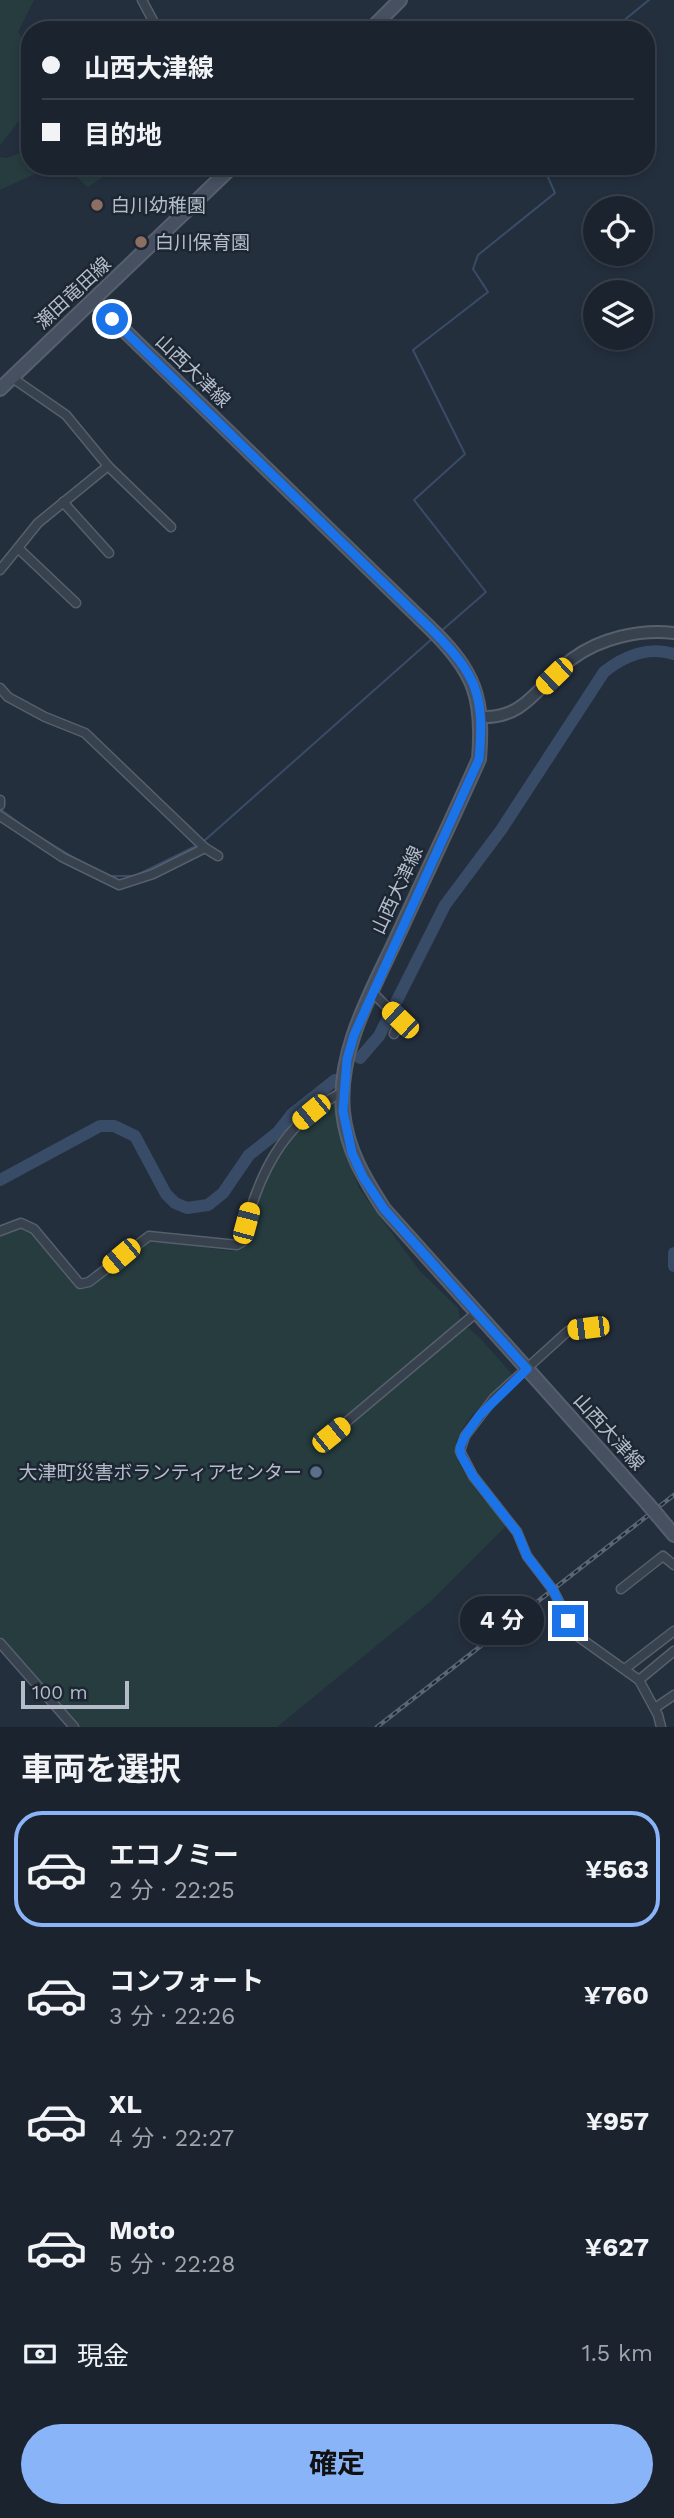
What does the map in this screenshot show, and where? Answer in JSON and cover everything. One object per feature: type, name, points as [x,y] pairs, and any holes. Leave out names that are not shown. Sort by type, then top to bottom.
[{"type":"main road","points":[[379,21],[400,0]]},
{"type":"main road","name":"瀬田竜田線","points":[[0,389],[224,175]]},
{"type":"main road","name":"山西大津線","points":[[94,302],[436,634],[473,678],[481,717],[479,759],[354,1035],[343,1092],[352,1153],[363,1177],[384,1209],[674,1535]]},
{"type":"street","points":[[142,0],[153,21]]},
{"type":"street","points":[[11,377],[66,415],[108,467],[171,527]]},
{"type":"street","points":[[0,570],[19,550],[38,523],[108,467]]},
{"type":"street","points":[[63,502],[109,553]]},
{"type":"street","points":[[19,550],[76,603]]},
{"type":"street","points":[[481,717],[507,715],[521,708],[582,652],[630,633],[674,633]]},
{"type":"street","points":[[0,688],[8,696],[45,717],[85,733],[205,848],[218,856]]},
{"type":"street","points":[[0,816],[62,857],[119,885],[153,874],[205,848]]},
{"type":"street","points":[[372,992],[400,1020],[394,1034]]},
{"type":"street","points":[[0,1231],[21,1223],[27,1225],[80,1284],[89,1282],[149,1236],[237,1245],[242,1242],[255,1189],[279,1147],[299,1121],[322,1102],[343,1092]]},
{"type":"street","points":[[331,1435],[477,1313]]},
{"type":"street","points":[[588,1328],[568,1331],[480,1415],[465,1436],[460,1447],[461,1455],[480,1486],[517,1532],[527,1556],[553,1590],[576,1635],[626,1668],[639,1680],[655,1708],[661,1727]]},
{"type":"street","points":[[621,1589],[663,1556],[674,1565]]},
{"type":"street","points":[[626,1668],[674,1631]]},
{"type":"street","points":[[0,1643],[74,1727]]},
{"type":"street","points":[[639,1680],[674,1651]]},
{"type":"street","points":[[655,1708],[674,1695]]},
{"type":"green space","points":[[0,0],[34,0],[24,21],[21,21],[18,32],[21,36],[21,118],[0,145]]},
{"type":"green space","points":[[21,153],[21,175],[32,175],[0,190],[0,157],[7,158]]},
{"type":"green space","points":[[74,175],[106,175],[88,187]]},
{"type":"green space","points":[[336,1100],[339,1136],[359,1188],[419,1270],[458,1308],[461,1322],[479,1337],[513,1375],[471,1417],[458,1437],[456,1446],[460,1465],[482,1498],[506,1521],[505,1527],[430,1602],[277,1727],[78,1727],[67,1712],[40,1687],[0,1636],[0,1236],[11,1229],[23,1227],[32,1232],[82,1288],[89,1286],[145,1242],[182,1241],[230,1251],[242,1250],[255,1206],[274,1164],[300,1128]]},
{"type":"waterway","points":[[623,21],[649,0]]},
{"type":"waterway","points":[[440,632],[486,592],[414,500],[465,454],[413,350],[488,292],[473,269],[478,255],[555,193],[547,175]]},
{"type":"waterway","points":[[204,841],[433,638]]},
{"type":"waterway","points":[[360,1058],[379,1036],[445,905],[501,830],[604,672],[637,654],[655,651],[674,654]]},
{"type":"waterway","points":[[0,809],[27,829]]},
{"type":"waterway","points":[[35,834],[81,862]]},
{"type":"waterway","points":[[139,874],[196,846]]},
{"type":"waterway","points":[[111,876],[133,876]]},
{"type":"waterway","points":[[0,1180],[100,1126],[114,1126],[135,1136],[166,1194],[175,1203],[187,1208],[208,1205],[223,1193],[249,1155],[278,1132],[292,1114],[335,1080]]},
{"type":"waterway","points":[[674,1253],[674,1266]]},
{"type":"railway","points":[[377,1727],[674,1495]]},
{"type":"place","name":"白川幼稚園","points":[[97,205]]},
{"type":"place","name":"白川保育園","points":[[141,242]]},
{"type":"place","name":"大津町災害ボランティアセンター","points":[[316,1472]]},
{"type":"route","points":[[112,319],[431,629],[473,678],[481,717],[479,759],[354,1035],[347,1059],[343,1111],[352,1153],[363,1177],[384,1209],[527,1369],[494,1398],[480,1415],[465,1436],[460,1447],[461,1455],[488,1497],[506,1514],[527,1556],[553,1590],[568,1621]]}]
